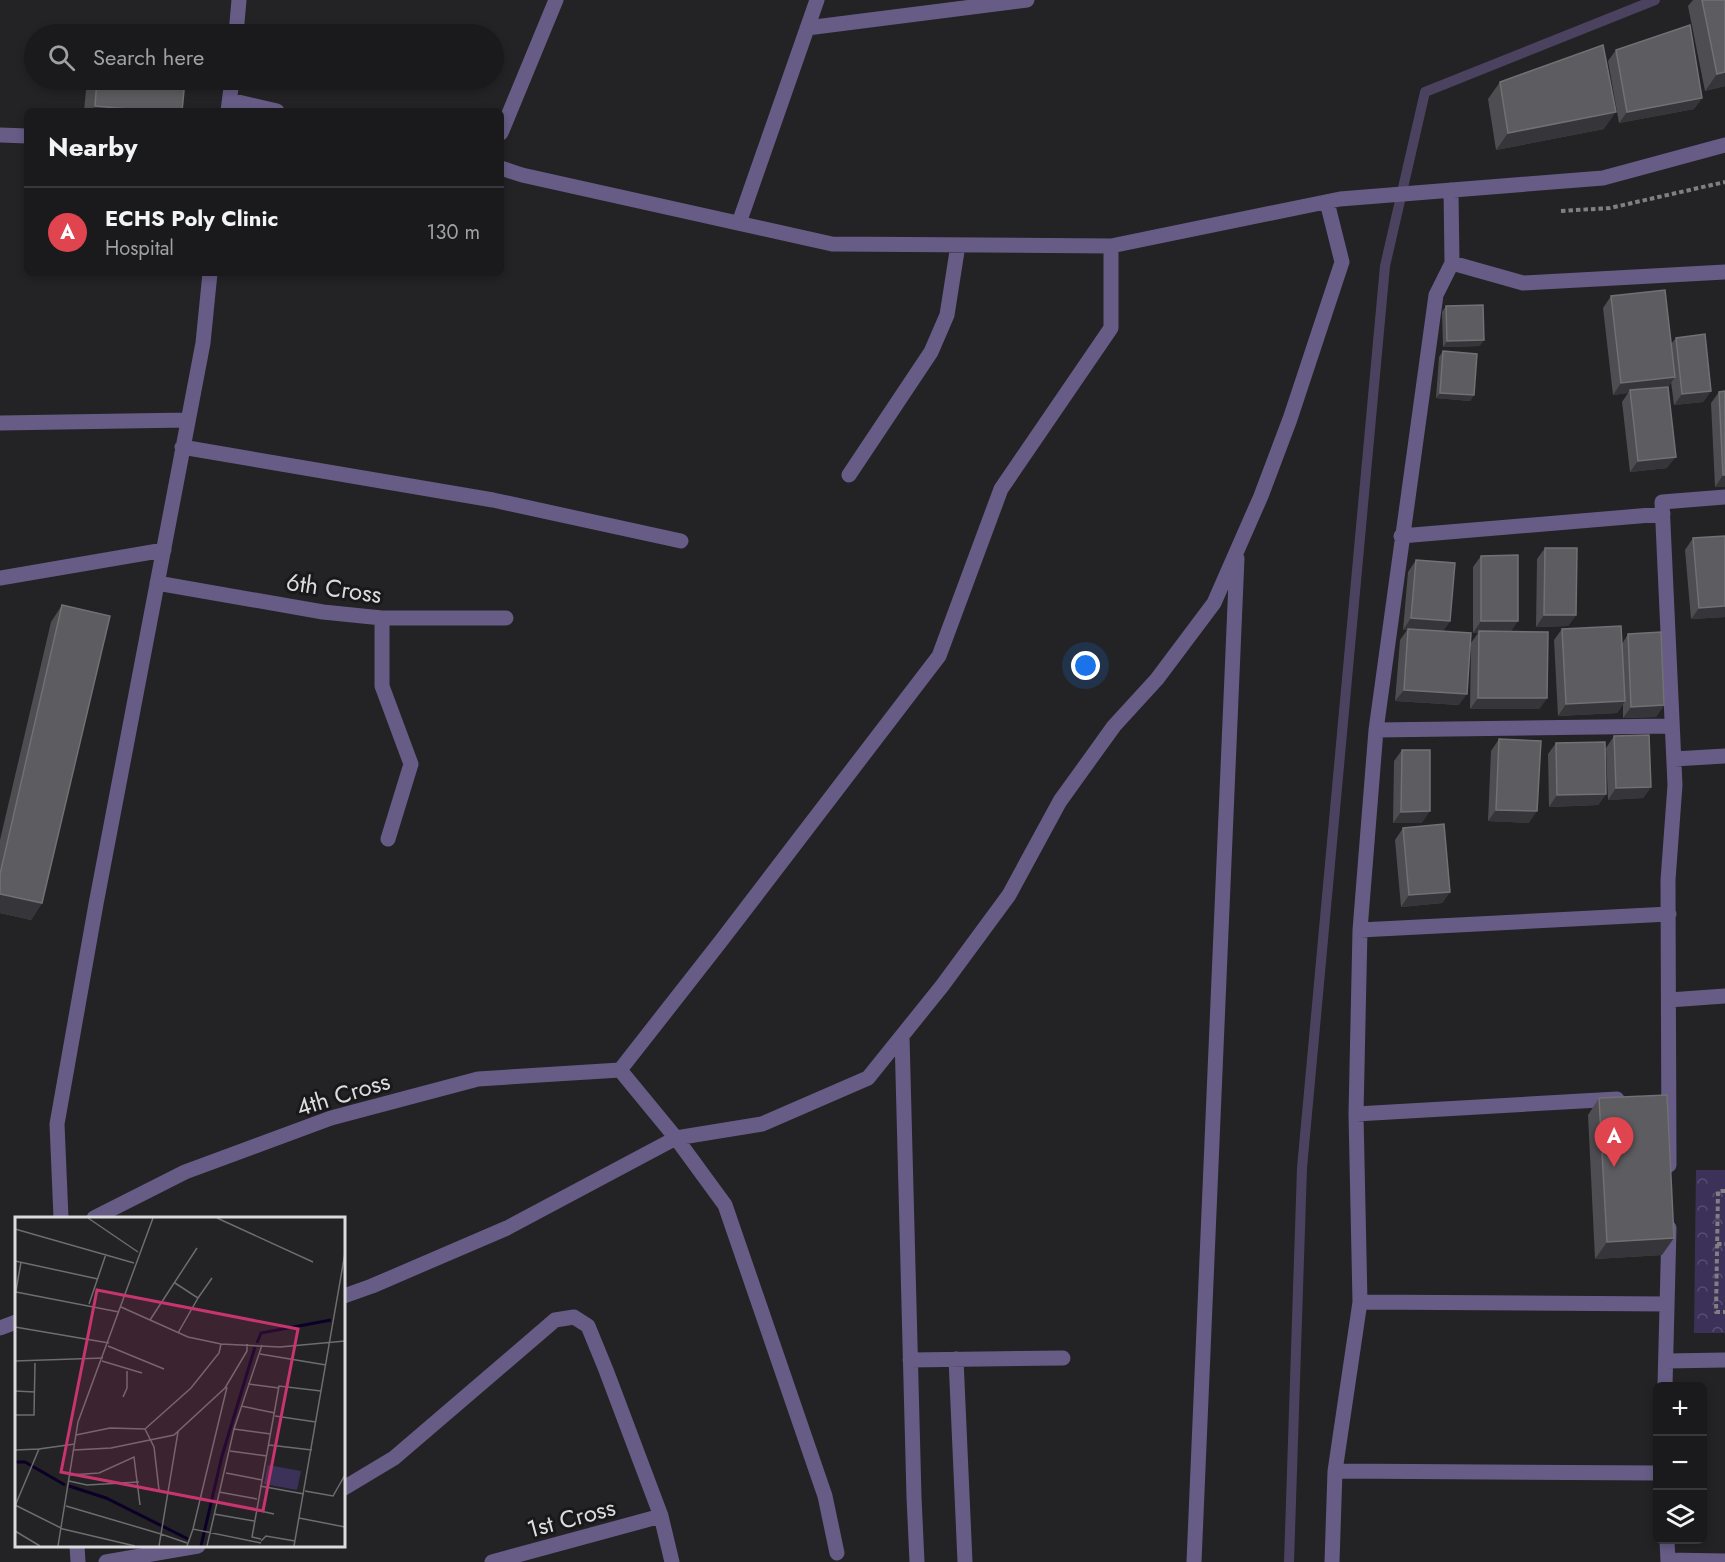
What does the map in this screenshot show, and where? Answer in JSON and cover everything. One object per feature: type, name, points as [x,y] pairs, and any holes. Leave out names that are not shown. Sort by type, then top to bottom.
[{"type":"street","points":[[237,24],[239,0]]},
{"type":"street","points":[[504,126],[556,0]]},
{"type":"street","points":[[739,224],[817,0]]},
{"type":"street","points":[[807,28],[1027,0]]},
{"type":"street","points":[[231,90],[229,105],[253,108]]},
{"type":"street","points":[[0,135],[24,136]]},
{"type":"street","points":[[504,169],[522,175],[832,244],[1111,246],[1333,201],[1603,178],[1725,145]]},
{"type":"street","points":[[1332,1562],[1335,1471],[1360,1302],[1356,1114],[1360,930],[1376,730],[1436,295],[1452,263],[1445,191]]},
{"type":"street","points":[[345,1296],[507,1228],[676,1138],[762,1124],[868,1078],[942,986],[1009,895],[1060,801],[1114,726],[1157,679],[1214,603],[1261,496],[1290,419],[1342,262],[1333,201]]},
{"type":"street","points":[[849,475],[931,352],[947,315],[958,245]]},
{"type":"street","points":[[837,1553],[825,1496],[725,1205],[676,1138],[620,1070],[939,656],[1001,489],[1111,328],[1111,246]]},
{"type":"street","points":[[1452,263],[1523,283],[1725,272]]},
{"type":"street","points":[[61,1217],[57,1124],[203,343],[210,276]]},
{"type":"street","points":[[0,423],[188,420]]},
{"type":"street","points":[[182,447],[493,500],[681,541]]},
{"type":"street","points":[[1670,1174],[1663,1096],[1669,1000],[1668,880],[1674,759],[1662,502],[1725,497]]},
{"type":"street","points":[[1401,536],[1663,514]]},
{"type":"street","points":[[1194,1562],[1237,549]]},
{"type":"street","points":[[0,578],[164,550]]},
{"type":"street","name":"6th Cross","points":[[157,583],[323,612],[382,618],[506,618]]},
{"type":"street","points":[[382,618],[382,686],[411,764],[388,839]]},
{"type":"street","points":[[1376,730],[1672,726]]},
{"type":"street","points":[[1674,759],[1725,756]]},
{"type":"street","points":[[1360,930],[1669,914]]},
{"type":"street","points":[[1669,1000],[1725,996]]},
{"type":"street","points":[[902,1036],[917,1562]]},
{"type":"street","name":"4th Cross","points":[[96,1217],[185,1172],[331,1118],[478,1079],[620,1070]]},
{"type":"street","points":[[1356,1114],[1635,1098]]},
{"type":"street","points":[[1665,1382],[1670,1208]]},
{"type":"street","points":[[1360,1302],[1667,1304]]},
{"type":"street","points":[[345,1487],[394,1458],[555,1320],[574,1317],[588,1326],[662,1516],[672,1562]]},
{"type":"street","points":[[0,1328],[15,1322]]},
{"type":"street","points":[[910,1359],[1063,1358]]},
{"type":"street","points":[[956,1359],[965,1562]]},
{"type":"street","points":[[1666,1361],[1725,1360]]},
{"type":"street","points":[[1335,1471],[1653,1473]]},
{"type":"street","name":"1st Cross","points":[[492,1562],[662,1516]]},
{"type":"street","points":[[1667,1544],[1668,1561],[1725,1561]]},
{"type":"street","points":[[77,1547],[78,1562]]},
{"type":"street","points":[[106,1562],[187,1547]]},
{"type":"path","points":[[1725,1191],[1718,1191],[1716,1312],[1725,1312]]},
{"type":"path","points":[[1717,1244],[1725,1244]]},
{"type":"green space","points":[[1696,1170],[1725,1170],[1725,1333],[1694,1333]]},
{"type":"building","points":[[1702,0],[1725,0],[1725,72],[1717,74]]},
{"type":"building","points":[[1690,25],[1702,98],[1627,112],[1616,50]]},
{"type":"building","points":[[1603,45],[1616,112],[1508,133],[1500,82]]},
{"type":"building","points":[[96,90],[184,90],[182,108],[95,106]]},
{"type":"building","points":[[1665,290],[1675,377],[1621,383],[1611,296]]},
{"type":"building","points":[[1483,305],[1484,340],[1447,341],[1446,306]]},
{"type":"building","points":[[1705,334],[1711,391],[1682,394],[1676,338]]},
{"type":"building","points":[[1443,351],[1477,354],[1474,395],[1440,393]]},
{"type":"building","points":[[1668,387],[1676,457],[1638,461],[1630,390]]},
{"type":"building","points":[[1725,391],[1725,475],[1723,475],[1719,392]]},
{"type":"building","points":[[1725,536],[1725,606],[1699,608],[1693,538]]},
{"type":"building","points":[[1545,548],[1577,548],[1576,615],[1544,615]]},
{"type":"building","points":[[1518,555],[1518,621],[1481,621],[1481,556]]},
{"type":"building","points":[[1416,560],[1455,563],[1450,621],[1411,618]]},
{"type":"building","points":[[62,605],[110,616],[42,903],[0,894],[0,874]]},
{"type":"building","points":[[1621,626],[1625,701],[1566,704],[1562,629]]},
{"type":"building","points":[[1408,629],[1471,633],[1467,694],[1404,690]]},
{"type":"building","points":[[1479,631],[1548,632],[1547,698],[1478,698]]},
{"type":"building","points":[[1661,632],[1664,705],[1631,707],[1628,634]]},
{"type":"building","points":[[1649,735],[1651,787],[1616,788],[1614,736]]},
{"type":"building","points":[[1499,739],[1541,741],[1537,811],[1496,810]]},
{"type":"building","points":[[1605,742],[1606,794],[1557,795],[1556,743]]},
{"type":"building","points":[[1402,750],[1430,750],[1430,811],[1401,812]]},
{"type":"building","points":[[1444,824],[1450,892],[1409,895],[1403,828]]},
{"type":"building","points":[[1667,1095],[1674,1238],[1607,1242],[1599,1098]]},
{"type":"waterway","points":[[1289,1562],[1302,1168],[1385,266],[1425,92],[1655,0]]},
{"type":"place","name":"ECHS Poly Clinic","points":[[1614,1167]]}]
